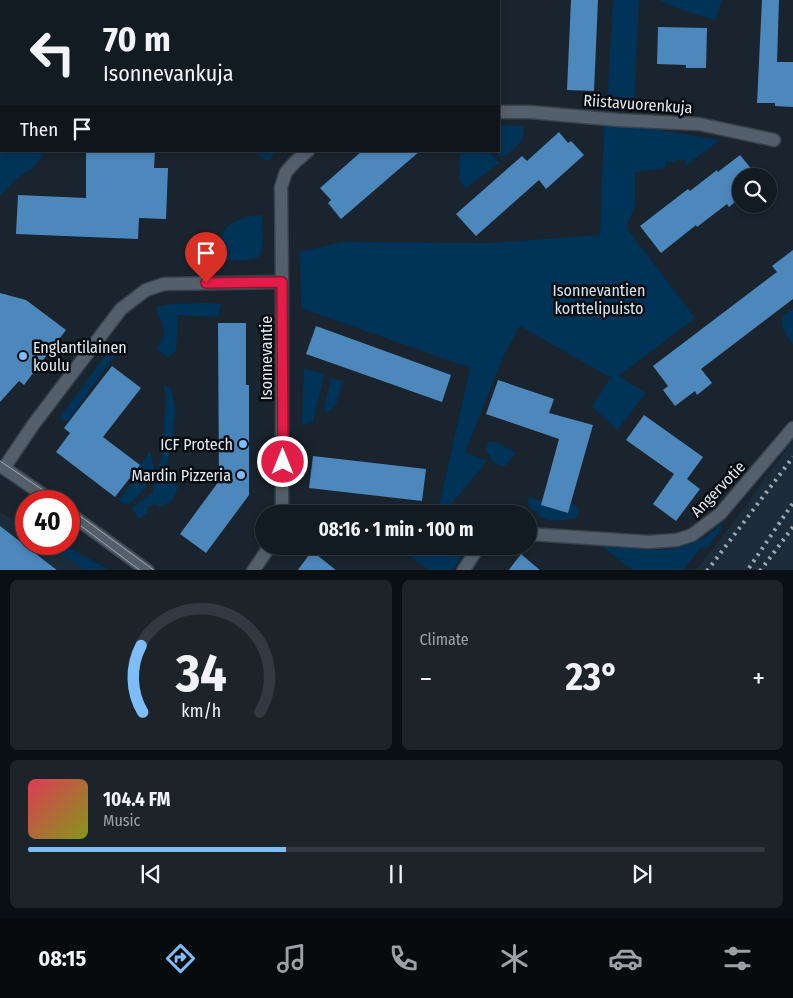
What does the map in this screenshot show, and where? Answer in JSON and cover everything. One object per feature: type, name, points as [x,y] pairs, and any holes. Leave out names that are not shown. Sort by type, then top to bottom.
[{"type":"street","name":"Riistavuorenkuja","points":[[500,112],[530,112],[618,120],[699,124],[774,140]]},
{"type":"street","name":"Isonnevantie","points":[[282,505],[280,187],[286,172],[307,152]]},
{"type":"street","points":[[36,490],[1,466],[121,309],[136,296],[154,286],[173,283],[282,282]]},
{"type":"street","name":"Angervotie","points":[[537,535],[649,542],[671,541],[692,536],[720,514],[793,428]]},
{"type":"street","points":[[80,521],[148,570]]},
{"type":"street","points":[[253,570],[264,555]]},
{"type":"street","points":[[463,570],[473,555]]},
{"type":"shaded area","points":[[793,440],[793,570],[696,570],[733,523]]},
{"type":"shaded area","points":[[0,512],[15,521],[15,555],[64,555],[84,570],[0,570]]},
{"type":"green space","points":[[613,0],[639,0],[634,109],[607,107]]},
{"type":"green space","points":[[660,0],[722,0],[715,20],[678,9]]},
{"type":"green space","points":[[500,125],[523,126],[524,132],[521,141],[501,159],[496,152],[500,152]]},
{"type":"green space","name":"Isonnevantien korttelipuisto","points":[[604,126],[647,128],[720,140],[683,168],[686,161],[680,159],[666,162],[665,168],[635,172],[635,206],[628,223],[628,230],[695,318],[619,376],[646,393],[617,430],[592,406],[611,378],[520,326],[504,355],[465,452],[487,461],[450,505],[439,505],[470,368],[301,308],[300,252],[343,242],[490,243],[600,235]]},
{"type":"green space","points":[[0,152],[43,152],[37,164],[18,178],[0,196]]},
{"type":"green space","points":[[254,152],[276,152],[268,161]]},
{"type":"green space","points":[[460,152],[490,152],[499,163],[466,188],[459,180]]},
{"type":"green space","points":[[262,215],[263,242],[262,251],[259,256],[255,259],[247,260],[220,260],[221,240],[227,228],[237,220]]},
{"type":"green space","points":[[170,304],[221,304],[218,317],[178,315],[176,350],[168,358],[157,349],[165,332],[156,307]]},
{"type":"green space","points":[[793,308],[793,345],[783,329],[781,318]]},
{"type":"green space","points":[[110,349],[116,354],[66,423],[60,417]]},
{"type":"green space","points":[[304,369],[324,374],[313,422],[302,425]]},
{"type":"green space","points":[[331,378],[343,381],[336,405],[326,414],[324,407]]},
{"type":"green space","points":[[164,386],[171,388],[176,411],[173,423],[174,442],[165,469],[173,473],[178,487],[172,501],[161,507],[155,504],[148,507],[147,513],[139,519],[132,508],[153,492],[154,479],[161,459],[166,403]]},
{"type":"green space","points":[[494,441],[516,453],[505,466],[499,466],[490,459],[490,454],[485,452],[488,443]]},
{"type":"green space","points":[[150,452],[153,466],[152,474],[147,484],[140,494],[128,505],[118,501],[135,479],[140,465]]},
{"type":"green space","points":[[529,497],[542,501],[541,505],[568,513],[571,503],[580,510],[576,518],[567,520],[546,519],[538,515],[537,505],[529,505]]},
{"type":"green space","points":[[722,523],[721,530],[706,549],[701,547],[683,570],[633,570],[604,548],[606,545],[656,550],[680,547],[703,538]]},
{"type":"green space","points":[[80,554],[108,570],[84,570],[64,555]]},
{"type":"green space","points":[[408,555],[463,555],[452,570],[429,570]]},
{"type":"building","points":[[571,0],[598,0],[594,91],[567,90]]},
{"type":"building","points":[[762,0],[779,0],[777,62],[793,62],[793,107],[775,106],[775,103],[757,103]]},
{"type":"building","points":[[658,27],[707,28],[706,68],[686,68],[686,65],[657,64]]},
{"type":"building","points":[[559,132],[568,143],[571,141],[584,155],[546,189],[539,180],[476,236],[456,214],[522,156],[527,161]]},
{"type":"building","points":[[86,152],[155,152],[154,168],[168,168],[166,219],[139,218],[138,239],[16,234],[18,195],[86,198]]},
{"type":"building","points":[[361,152],[419,152],[341,219],[328,203],[331,200],[320,188]]},
{"type":"building","points":[[740,155],[751,168],[732,168],[732,204],[729,207],[727,204],[697,227],[696,225],[661,253],[640,226],[688,189],[690,191],[717,170],[718,172]]},
{"type":"building","points":[[793,250],[793,299],[701,369],[712,383],[697,395],[695,391],[675,406],[663,390],[668,386],[653,366],[777,272],[772,266]]},
{"type":"building","name":"Englantilainen koulu","points":[[0,293],[26,300],[66,330],[24,385],[19,381],[0,402]]},
{"type":"building","points":[[218,323],[246,323],[246,385],[249,385],[249,495],[206,553],[180,534],[219,481]]},
{"type":"building","points":[[316,326],[451,375],[442,402],[306,354]]},
{"type":"building","points":[[112,366],[141,388],[103,437],[140,465],[115,497],[56,452],[70,433],[64,428]]},
{"type":"building","points":[[498,380],[554,399],[549,413],[593,425],[568,513],[541,505],[559,439],[486,414]]},
{"type":"building","points":[[644,415],[703,457],[687,479],[700,489],[676,521],[653,504],[674,474],[626,440]]},
{"type":"building","points":[[313,456],[426,469],[422,501],[309,488]]},
{"type":"building","points":[[0,526],[15,538],[15,555],[37,555],[57,570],[0,570]]},
{"type":"building","points":[[309,555],[317,555],[336,570],[298,570]]},
{"type":"building","points":[[522,555],[540,570],[509,570]]},
{"type":"tram line","points":[[0,461],[43,490]]},
{"type":"tram line","points":[[80,516],[154,570]]},
{"type":"tram line","points":[[80,525],[140,570]]},
{"type":"railway","points":[[708,570],[793,457]]},
{"type":"railway","points":[[749,568],[793,503]]},
{"type":"railway","points":[[761,570],[793,527]]},
{"type":"place","name":"Englantilainen koulu","points":[[23,356]]},
{"type":"place","name":"ICF Protech","points":[[243,444]]},
{"type":"place","name":"Mardin Pizzeria","points":[[241,475]]},
{"type":"route","points":[[206,283],[282,282],[283,462]]}]
